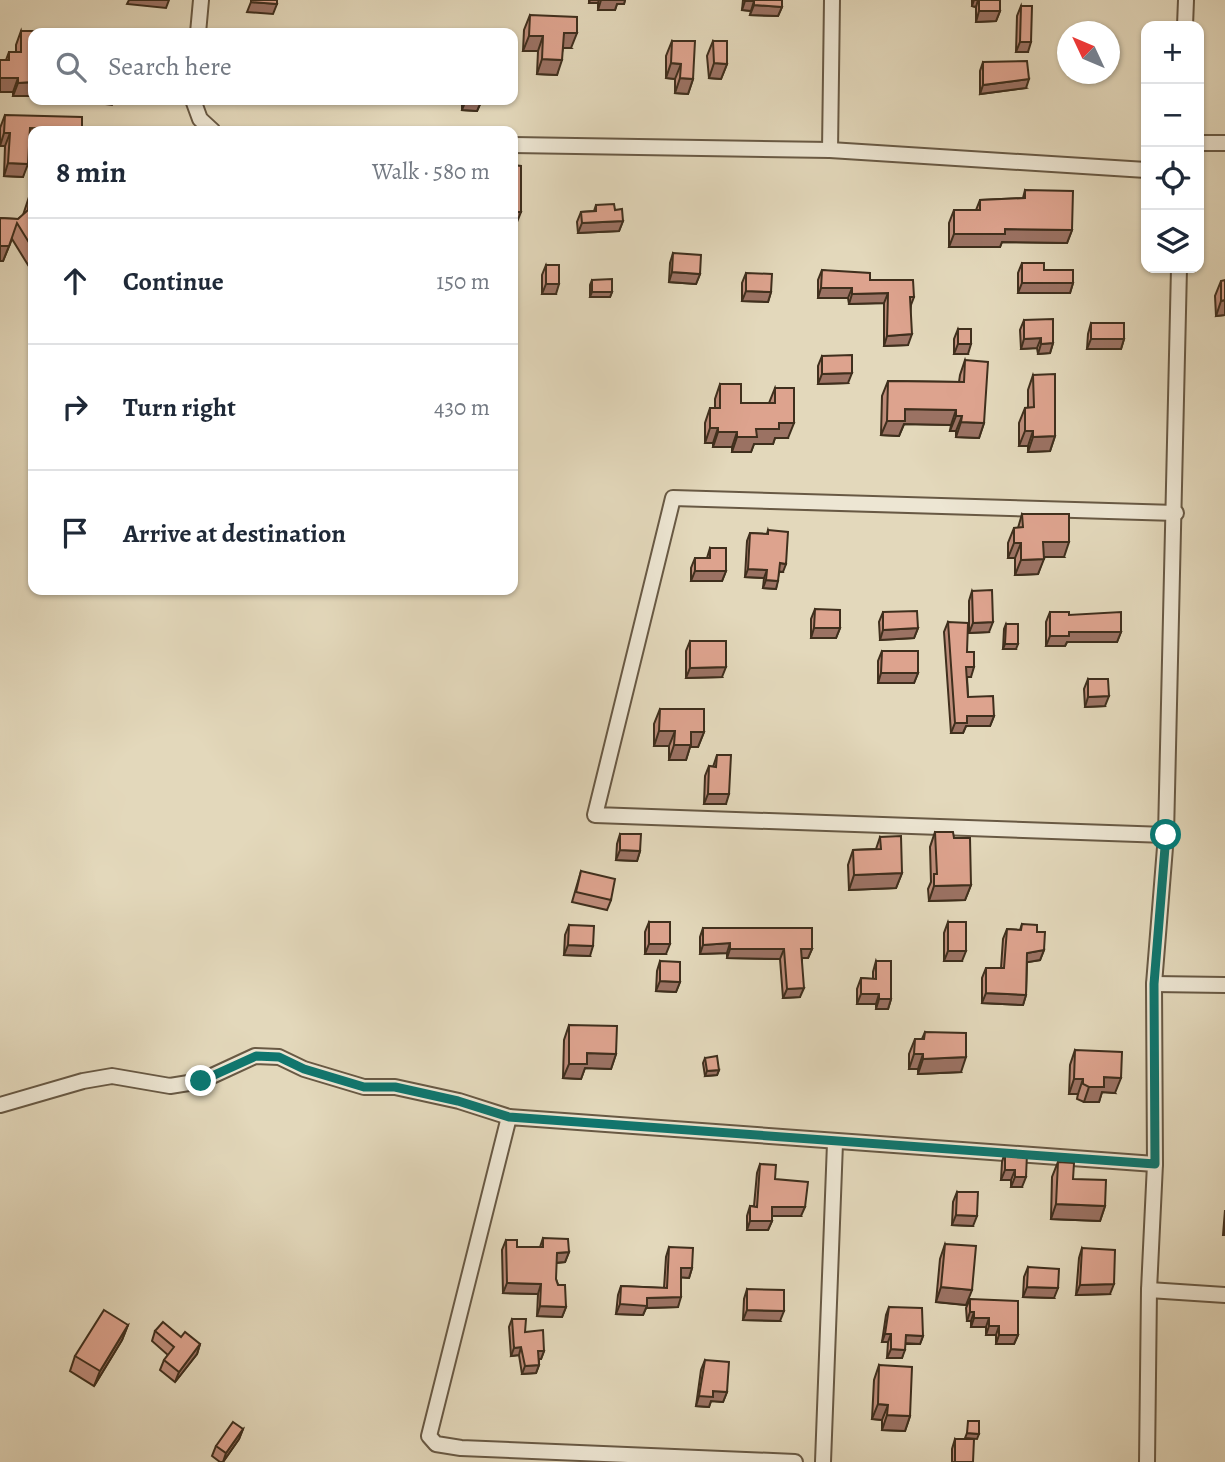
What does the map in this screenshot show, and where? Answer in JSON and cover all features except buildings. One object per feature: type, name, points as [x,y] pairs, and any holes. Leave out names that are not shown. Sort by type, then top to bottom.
[{"type":"street","points":[[198,28],[201,0]]},
{"type":"street","points":[[830,150],[832,0]]},
{"type":"street","points":[[1185,21],[1186,0]]},
{"type":"street","points":[[195,105],[200,119],[208,126]]},
{"type":"street","points":[[1204,143],[1225,143]]},
{"type":"street","points":[[518,145],[830,150],[1141,170]]},
{"type":"street","points":[[1147,1462],[1149,1290],[1155,1164],[1154,984],[1166,835],[1179,273]]},
{"type":"street","points":[[1166,835],[596,815],[673,498],[1175,513]]},
{"type":"street","points":[[1154,984],[1225,985]]},
{"type":"street","points":[[0,1105],[83,1081],[112,1076],[170,1086],[201,1081],[256,1056],[279,1057],[304,1069],[364,1087],[395,1087],[458,1101],[509,1117],[835,1143],[1155,1164]]},
{"type":"street","points":[[509,1117],[429,1436],[436,1444],[534,1456],[795,1462]]},
{"type":"street","points":[[823,1462],[835,1143]]},
{"type":"street","points":[[1149,1290],[1225,1296]]},
{"type":"route","points":[[201,1081],[228,1066],[256,1056],[279,1057],[304,1069],[364,1087],[395,1087],[458,1101],[509,1117],[835,1143],[1155,1164],[1154,984],[1166,835]]}]
